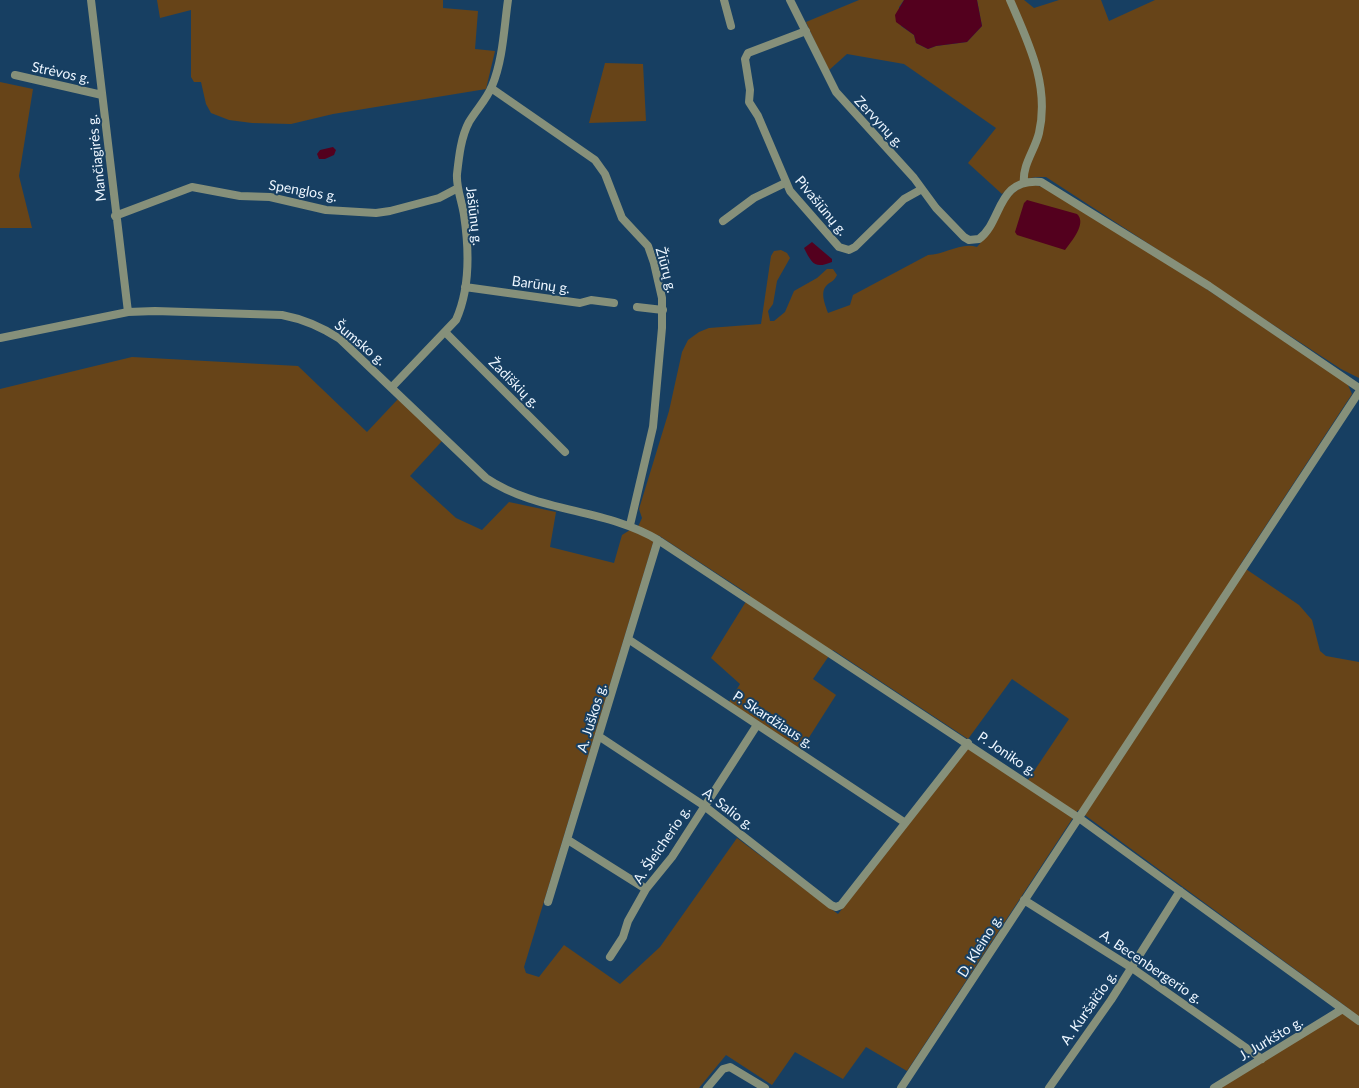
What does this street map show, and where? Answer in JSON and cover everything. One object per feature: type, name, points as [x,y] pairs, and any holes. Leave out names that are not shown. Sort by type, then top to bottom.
[{"type":"street","name":"Mančiagirės g.","points":[[91,0],[115,216],[128,312]]},
{"type":"street","name":"Jašiūnų g.","points":[[392,387],[445,332],[459,314],[465,287],[466,228],[458,188],[463,137],[469,122],[491,88],[496,74],[508,0]]},
{"type":"street","points":[[724,0],[731,26]]},
{"type":"street","name":"Zervynų g.","points":[[790,0],[823,68],[842,99],[954,228],[964,237],[974,241],[984,236],[1003,199],[1021,185]]},
{"type":"street","points":[[1010,0],[1038,72],[1042,96],[1039,133],[1023,173],[1021,185],[1033,182],[1047,185],[1208,286],[1359,388]]},
{"type":"street","name":"Pivašiūnų g.","points":[[806,31],[748,53],[745,59],[750,90],[749,102],[758,116],[785,183],[794,196],[839,247],[849,250],[855,247],[904,199],[922,189]]},
{"type":"street","name":"Strėvos g.","points":[[15,75],[102,95]]},
{"type":"street","name":"Žiūrų g.","points":[[491,88],[595,160],[604,174],[617,211],[642,239],[652,256],[662,310],[653,426],[630,525]]},
{"type":"street","points":[[723,221],[754,198],[785,183]]},
{"type":"street","name":"Spenglos g.","points":[[115,216],[192,187],[240,196],[270,197],[326,210],[376,213],[390,212],[439,198],[458,188]]},
{"type":"street","name":"Barūnų g.","points":[[465,287],[580,303],[591,300],[614,303]]},
{"type":"street","points":[[636,307],[662,310]]},
{"type":"street","name":"Šumsko g.","points":[[0,338],[128,312],[174,312],[296,318],[321,328],[340,339],[494,483],[532,500],[630,525]]},
{"type":"street","name":"Žadiškių g.","points":[[445,332],[565,452]]},
{"type":"street","name":"D. Kleino g.","points":[[902,1088],[1359,392]]},
{"type":"street","name":"P. Joniko g.","points":[[630,525],[658,540],[1079,818],[1341,1010],[1359,1021]]},
{"type":"street","name":"A. Juškos g.","points":[[548,902],[600,737],[658,540]]},
{"type":"street","name":"P. Skardžiaus g.","points":[[628,639],[904,822]]},
{"type":"street","name":"A. Šleicherio g.","points":[[610,956],[623,937],[628,921],[646,889],[672,857],[703,805],[757,725]]},
{"type":"street","name":"A. Salio g.","points":[[600,737],[703,805],[836,907],[841,904],[904,822]]},
{"type":"street","points":[[904,822],[968,743]]},
{"type":"street","points":[[568,840],[646,889]]},
{"type":"street","name":"A. Kuršaičio g.","points":[[1049,1088],[1132,968],[1180,891]]},
{"type":"street","name":"A. Becenbergerio g.","points":[[1024,900],[1132,968],[1262,1059]]},
{"type":"street","name":"J. Jurkšto g.","points":[[1214,1088],[1341,1010]]},
{"type":"street","points":[[707,1088],[723,1069],[730,1068],[765,1088]]},
{"type":"shaded area","points":[[157,0],[443,0],[443,8],[478,11],[475,49],[495,51],[486,89],[333,114],[291,124],[252,123],[229,120],[211,113],[206,104],[201,82],[194,82],[191,77],[191,10],[160,18]]},
{"type":"shaded area","points":[[859,0],[904,0],[899,7],[901,26],[914,35],[916,43],[928,49],[936,46],[967,42],[982,26],[977,0],[1024,0],[1034,8],[1059,0],[1101,0],[1109,21],[1155,0],[1359,0],[1359,378],[1341,369],[1046,177],[1033,177],[1022,180],[1002,194],[968,163],[996,128],[904,64],[847,54],[828,71],[806,22]]},
{"type":"shaded area","points":[[904,0],[977,0],[982,26],[967,42],[936,46],[928,49],[916,43],[914,35],[896,22],[895,15]]},
{"type":"shaded area","points":[[605,63],[643,64],[646,121],[589,123]]},
{"type":"shaded area","points":[[0,82],[33,89],[19,176],[32,228],[0,228]]},
{"type":"shaded area","points":[[333,147],[336,150],[334,155],[325,159],[319,159],[317,154],[320,150]]},
{"type":"shaded area","points":[[1027,185],[1046,188],[1193,280],[1347,383],[1352,394],[1240,565],[1299,605],[1312,620],[1320,651],[1326,656],[1359,662],[1359,1088],[1218,1088],[1348,1008],[1078,810],[907,1071],[866,1047],[843,1079],[795,1052],[772,1085],[726,1055],[699,1088],[0,1088],[0,389],[132,357],[298,366],[367,432],[398,399],[442,441],[410,476],[456,518],[482,530],[509,502],[556,512],[550,547],[614,563],[622,535],[630,530],[636,531],[642,518],[639,509],[669,411],[682,352],[688,340],[709,328],[761,324],[771,256],[774,251],[781,250],[787,253],[790,258],[777,281],[773,304],[768,311],[770,321],[774,321],[785,312],[794,291],[817,278],[827,269],[833,269],[837,275],[825,287],[823,294],[828,313],[850,305],[853,295],[928,255],[965,246],[977,247],[1004,204],[1018,190]],"holes":[[[658,535],[750,595],[711,658],[740,684],[729,702],[801,750],[836,695],[813,679],[833,650],[968,739],[1012,679],[1069,719],[1026,783],[970,746],[838,914],[737,838],[660,947],[620,984],[564,945],[539,977],[526,973],[524,967],[653,543]]]},
{"type":"shaded area","points":[[1027,200],[1077,214],[1080,218],[1079,227],[1075,237],[1065,250],[1017,235],[1015,232],[1024,203]]},
{"type":"shaded area","points":[[812,242],[832,259],[832,262],[818,265],[809,258],[804,248]]}]
